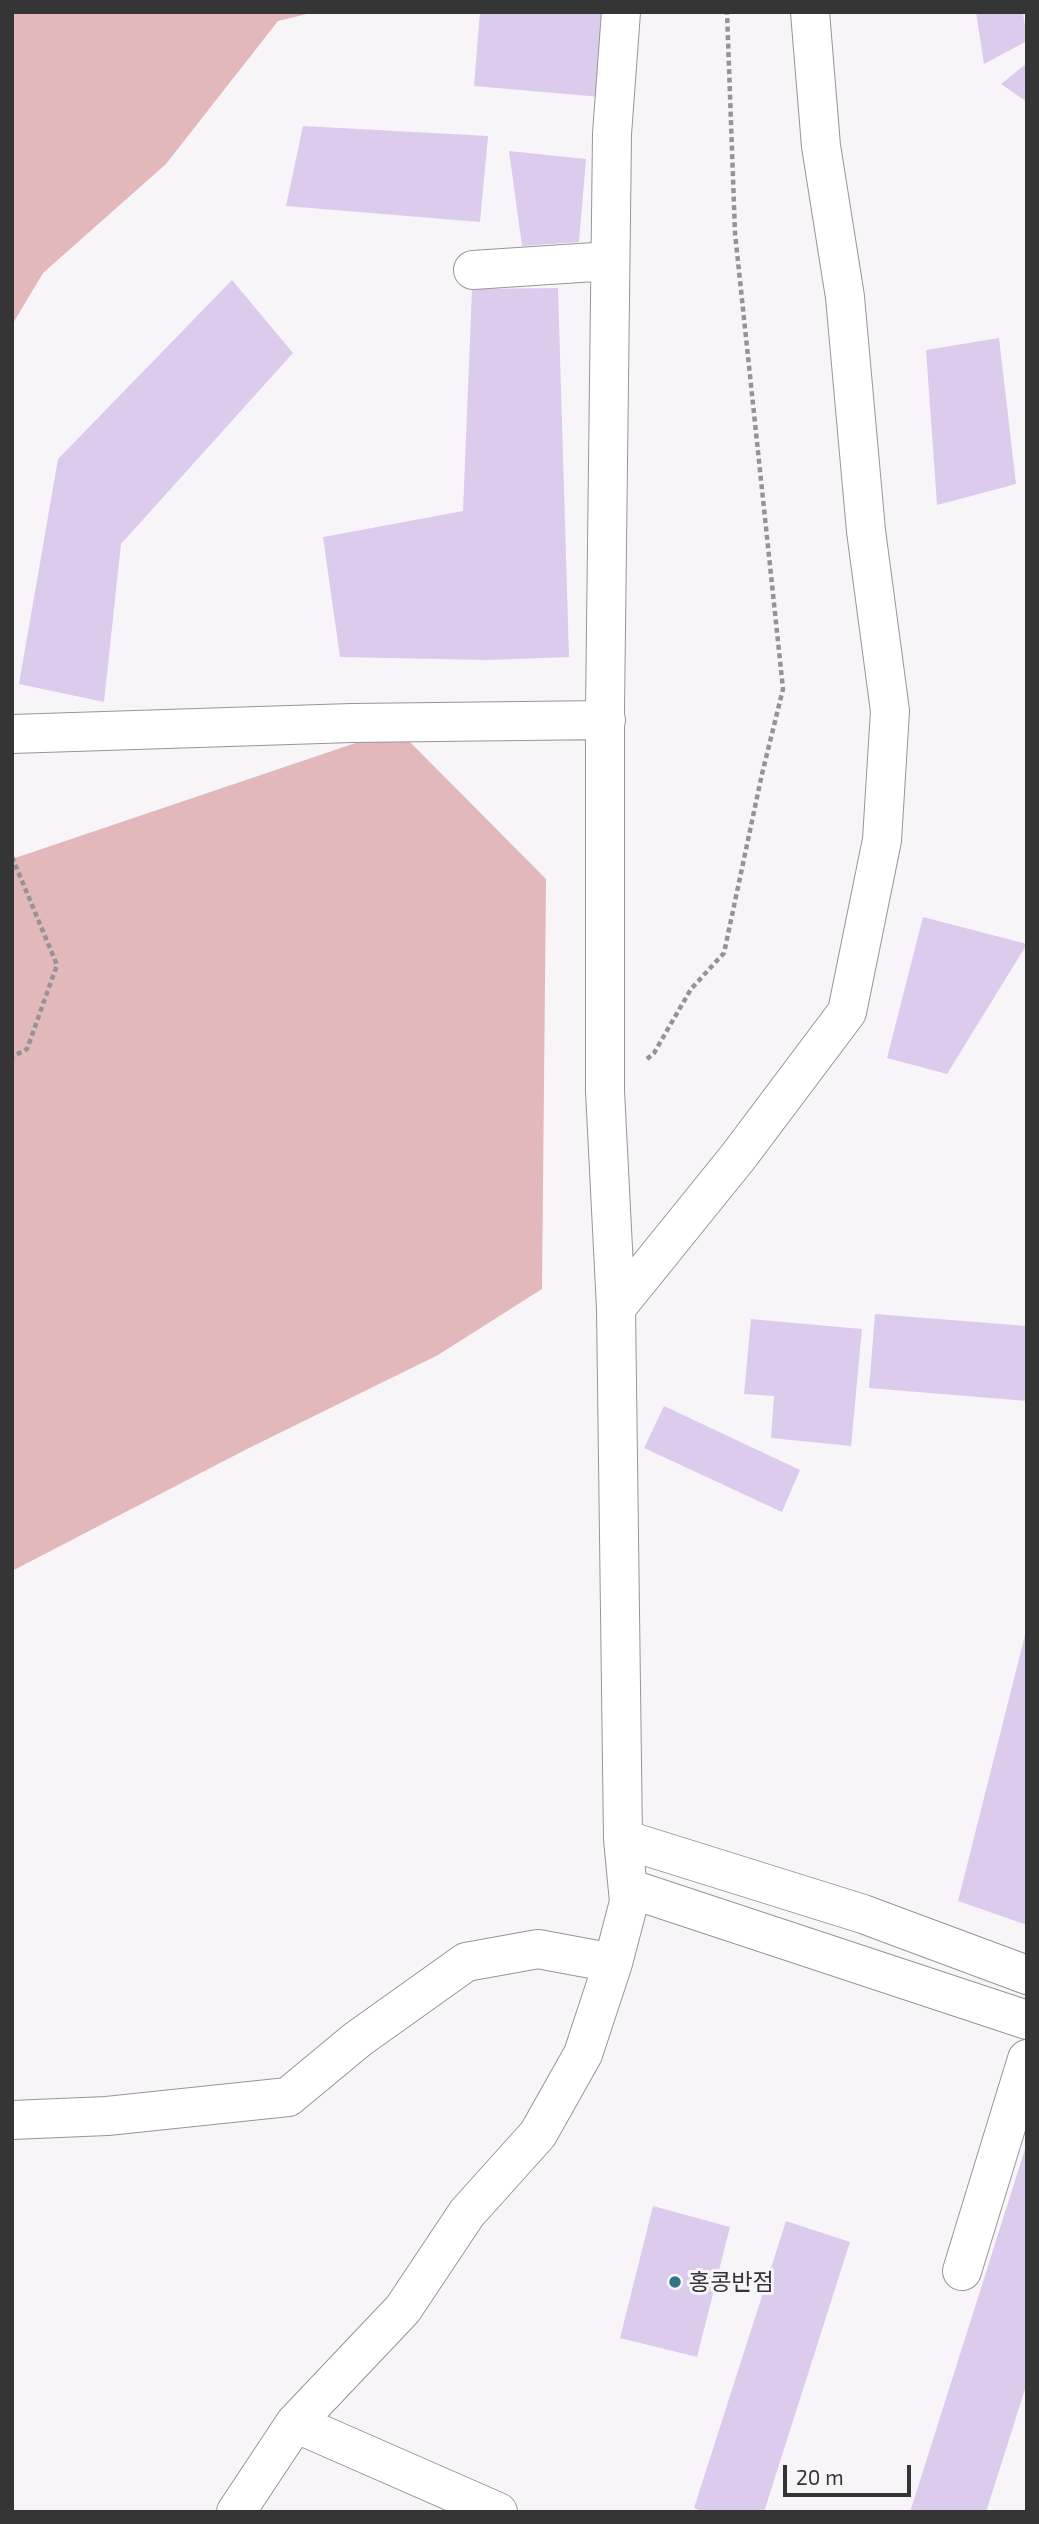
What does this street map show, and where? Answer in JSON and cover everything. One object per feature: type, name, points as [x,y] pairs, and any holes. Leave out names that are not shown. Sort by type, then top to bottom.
[{"type":"street","points":[[236,2512],[295,2423],[402,2309],[467,2213],[538,2134],[583,2054],[613,1963],[629,1902],[623,1839],[616,1307],[605,1091],[610,261],[612,134],[621,12]]},
{"type":"street","points":[[616,1307],[738,1157],[847,1012],[882,840],[890,711],[866,531],[845,297],[821,146],[810,12]]},
{"type":"street","points":[[472,270],[610,261]]},
{"type":"street","points":[[12,734],[352,723],[606,720]]},
{"type":"street","points":[[623,1839],[863,1914],[1027,1975]]},
{"type":"street","points":[[628,1888],[1027,2020]]},
{"type":"street","points":[[12,2120],[107,2116],[288,2097],[358,2039],[466,1962],[538,1949],[613,1963]]},
{"type":"street","points":[[962,2271],[1027,2059]]},
{"type":"street","points":[[295,2423],[498,2512]]},
{"type":"path","points":[[605,1091],[654,1053],[691,989],[724,953],[783,689],[735,233],[727,12]]},
{"type":"path","points":[[12,857],[57,965],[27,1049],[12,1057]]},
{"type":"shaded area","points":[[12,12],[315,12],[278,21],[166,164],[43,273],[12,325]]},
{"type":"shaded area","points":[[397,729],[546,879],[542,1289],[438,1355],[245,1450],[12,1571],[12,859]]},
{"type":"building","points":[[480,12],[602,12],[601,97],[474,86]]},
{"type":"building","points":[[976,12],[1023,12],[1027,41],[984,64]]},
{"type":"building","points":[[1027,63],[1027,102],[1001,84]]},
{"type":"building","points":[[303,126],[488,136],[480,222],[286,206]]},
{"type":"building","points":[[509,151],[586,159],[579,242],[522,246]]},
{"type":"building","points":[[232,280],[293,353],[121,544],[104,702],[19,684],[58,459]]},
{"type":"building","points":[[558,288],[569,657],[487,660],[340,657],[323,537],[463,511],[472,289]]},
{"type":"building","points":[[999,338],[1016,484],[937,505],[926,350]]},
{"type":"building","points":[[923,917],[1027,944],[947,1074],[887,1058]]},
{"type":"building","points":[[875,1314],[1027,1326],[1027,1401],[869,1388]]},
{"type":"building","points":[[751,1319],[862,1329],[851,1446],[771,1438],[774,1396],[744,1394]]},
{"type":"building","points":[[664,1406],[800,1470],[782,1512],[644,1448]]},
{"type":"building","points":[[1027,1631],[1027,1925],[958,1901]]},
{"type":"building","points":[[1026,2146],[1027,2383],[986,2512],[910,2512]]},
{"type":"building","name":"홍콩반점","points":[[653,2206],[730,2227],[697,2357],[620,2338]]},
{"type":"building","points":[[786,2221],[850,2242],[764,2512],[704,2512],[694,2508]]},
{"type":"place","name":"홍콩반점","points":[[675,2282]]}]
